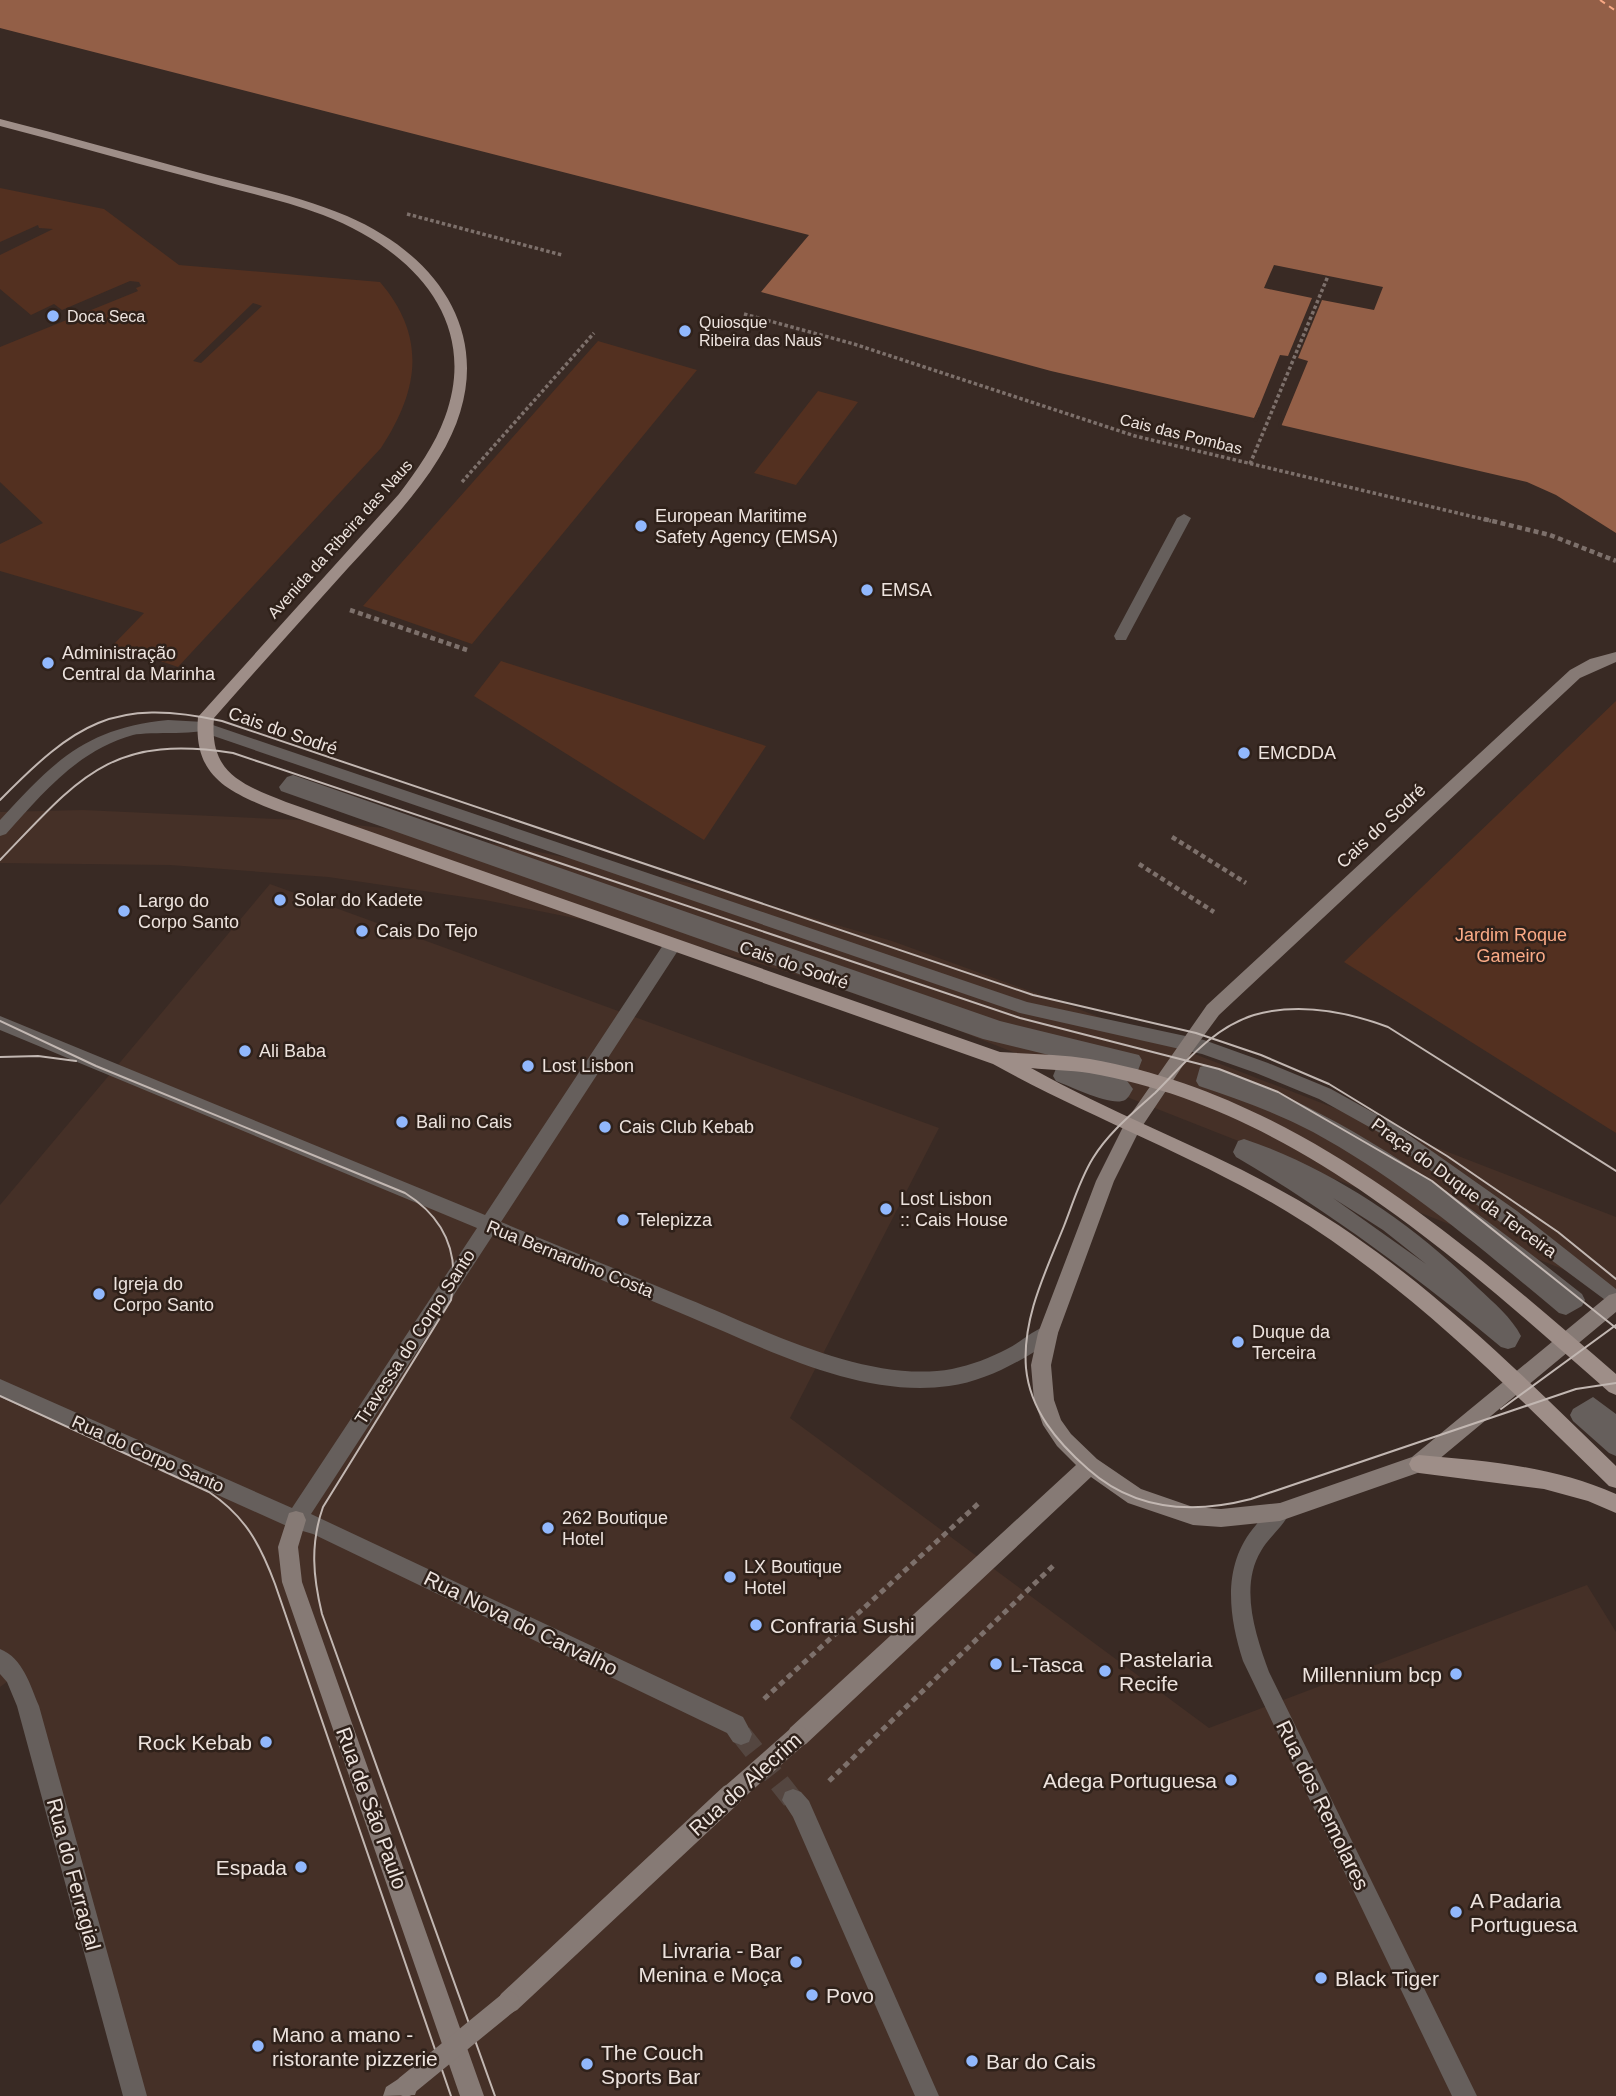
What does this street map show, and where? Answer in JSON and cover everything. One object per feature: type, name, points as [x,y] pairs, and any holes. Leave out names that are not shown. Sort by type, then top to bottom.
[{"type":"main road","name":"Avenida da Ribeira das Naus","points":[[0,122],[298,203],[348,221],[406,256],[445,302],[455,325],[463,351],[460,396],[455,416],[437,452],[404,497],[219,700],[206,717],[204,727]]},
{"type":"main road","name":"Cais do Sodré","points":[[1188,1044],[1213,1010],[1575,674],[1595,663],[1616,657]]},
{"type":"main road","name":"Cais do Sodré","points":[[204,727],[205,746],[213,767],[225,779],[252,794],[999,1059]]},
{"type":"main road","name":"Praça do Duque da Terceira","points":[[1188,1044],[1132,1126],[1105,1181],[1048,1333],[1041,1365],[1044,1400],[1053,1424],[1064,1440],[1090,1465],[1135,1496],[1193,1516],[1221,1518],[1280,1512],[1419,1464],[1616,1301]]},
{"type":"main road","points":[[999,1059],[1086,1063],[1161,1082],[1275,1132],[1341,1168],[1484,1271],[1616,1386]]},
{"type":"main road","points":[[999,1059],[1079,1103],[1234,1174],[1294,1207],[1387,1271],[1518,1384],[1616,1479]]},
{"type":"main road","points":[[1419,1464],[1515,1473],[1553,1482],[1616,1504]]},
{"type":"main road","name":"Rua do Alecrim","points":[[400,2091],[509,2002],[732,1794],[992,1559],[1090,1465]]},
{"type":"main road","name":"Rua de São Paulo","points":[[296,1520],[288,1547],[292,1582],[472,2096]]},
{"type":"street","points":[[1121,636],[1184,518]]},
{"type":"street","points":[[0,830],[59,767],[92,743],[143,727],[204,727]]},
{"type":"street","name":"Cais do Sodré","points":[[204,727],[1026,1007]]},
{"type":"street","points":[[293,781],[999,1027],[1133,1060],[1131,1068],[989,1034],[287,787],[293,781]]},
{"type":"street","name":"Travessa do Corpo Santo","points":[[296,1520],[673,944]]},
{"type":"street","name":"Praça do Duque da Terceira","points":[[1026,1007],[1234,1056],[1300,1083],[1386,1128],[1510,1217],[1616,1301]]},
{"type":"street","name":"Rua Bernardino Costa","points":[[0,1023],[488,1226],[784,1347],[843,1368],[892,1379],[932,1381],[981,1370],[1018,1356],[1048,1333]]},
{"type":"street","points":[[1206,1072],[1288,1103],[1331,1125],[1416,1178],[1471,1217],[1575,1300],[1566,1307],[1464,1223],[1368,1156],[1298,1117],[1205,1081],[1206,1072]]},
{"type":"street","points":[[1244,1146],[1288,1165],[1345,1198],[1428,1256],[1496,1317],[1511,1336],[1508,1341],[1393,1247],[1314,1193],[1242,1152],[1244,1146]]},
{"type":"street","name":"Rua do Corpo Santo","points":[[0,1388],[296,1520]]},
{"type":"street","points":[[1616,1427],[1593,1406],[1580,1415],[1616,1447]]},
{"type":"street","name":"Rua dos Remolares","points":[[1280,1512],[1251,1549],[1241,1582],[1241,1620],[1248,1645],[1266,1688],[1465,2096]]},
{"type":"street","name":"Rua Nova do Carvalho","points":[[296,1520],[316,1525],[738,1730]]},
{"type":"street","name":"Rua do Ferragial","points":[[0,1659],[15,1675],[28,1706],[135,2096]]},
{"type":"street","points":[[797,1804],[927,2096]]},
{"type":"path","points":[[404,213],[562,255]]},
{"type":"path","points":[[1250,464],[1328,276]]},
{"type":"path","name":"Cais das Pombas","points":[[744,314],[854,344],[1135,436],[1550,535],[1616,561]]},
{"type":"path","points":[[459,485],[594,333]]},
{"type":"path","points":[[357,599],[348,610],[467,650]]},
{"type":"path","points":[[1172,838],[1246,883]]},
{"type":"path","points":[[1139,864],[1214,912]]},
{"type":"path","points":[[738,1730],[979,1503]]},
{"type":"path","points":[[797,1804],[1055,1564]]},
{"type":"shaded area","points":[[0,0],[1616,0],[1616,533],[1556,495],[1527,482],[1281,425],[1286,413],[1259,407],[1254,418],[1051,371],[761,292],[809,235],[0,28]]},
{"type":"shaded area","points":[[83,810],[320,821],[419,832],[515,847],[699,885],[892,941],[1063,1003],[1616,1217],[1616,1290],[952,1028],[815,980],[659,935],[485,900],[328,877],[170,865],[0,863],[0,812]]},
{"type":"shaded area","points":[[270,884],[939,1128],[790,1418],[1209,1728],[1587,1585],[1616,1632],[1616,2096],[134,2096],[15,1676],[0,1687],[0,1205]]},
{"type":"green space","points":[[0,188],[104,209],[179,265],[380,282],[405,323],[411,343],[410,384],[394,426],[381,448],[178,667],[113,645],[144,613],[0,571],[0,544],[43,523],[0,482],[0,347],[138,291],[136,288],[141,286],[139,282],[130,281],[62,310],[54,304],[31,315],[0,289],[0,255],[53,229],[39,228],[38,225],[0,242]],"holes":[[[253,303],[262,306],[201,363],[193,361]]]},
{"type":"green space","points":[[598,341],[697,370],[472,644],[363,606]]},
{"type":"green space","points":[[818,391],[858,402],[796,485],[754,473]]},
{"type":"green space","points":[[501,661],[766,746],[704,840],[474,696]]},
{"type":"green space","name":"Jardim Roque Gameiro","points":[[1616,701],[1616,1133],[1344,962]]},
{"type":"pier","points":[[1274,265],[1383,287],[1374,310],[1322,300],[1298,358],[1308,361],[1280,429],[1278,425],[1282,415],[1261,411],[1257,421],[1253,422],[1280,355],[1288,356],[1312,298],[1264,288]]},
{"type":"ferry route","points":[[1600,0],[1616,11]]},
{"type":"tunnel","points":[[741,1734],[793,1800]]},
{"type":"tram line","points":[[0,800],[51,752],[74,735],[98,723],[124,715],[152,713],[184,714],[222,721],[1033,995],[1212,1038]]},
{"type":"tram line","points":[[0,860],[53,806],[100,768],[126,757],[156,750],[191,749],[233,753],[1020,1018],[1187,1061]]},
{"type":"tram line","points":[[1212,1038],[1254,1015],[1288,1009],[1339,1013],[1388,1027],[1616,1171]]},
{"type":"tram line","points":[[0,1021],[96,1066],[405,1193],[430,1214],[446,1239],[453,1267],[451,1300],[323,1507],[316,1534],[315,1574],[322,1614],[495,2096]]},
{"type":"tram line","points":[[1187,1061],[1212,1038]]},
{"type":"tram line","points":[[1212,1038],[1261,1055],[1329,1084],[1447,1156],[1558,1232],[1616,1279]]},
{"type":"tram line","points":[[0,1057],[38,1056],[76,1061]]},
{"type":"tram line","points":[[1187,1061],[1219,1069],[1278,1092],[1432,1181],[1614,1326]]},
{"type":"tram line","points":[[1187,1061],[1122,1123],[1088,1166],[1043,1278],[1028,1331],[1026,1368],[1039,1411],[1056,1436],[1077,1459],[1106,1483],[1125,1494],[1165,1505],[1208,1507],[1229,1504],[1251,1499],[1576,1389],[1616,1383]]},
{"type":"tram line","points":[[1501,1409],[1614,1326]]},
{"type":"tram line","points":[[0,1396],[209,1492],[222,1501],[250,1532],[275,1584],[451,2096]]},
{"type":"place","name":"Doca Seca","points":[[53,316]]},
{"type":"place","name":"Quiosque Ribeira das Naus","points":[[685,331]]},
{"type":"place","name":"European Maritime Safety Agency (EMSA)","points":[[641,526]]},
{"type":"place","name":"EMSA","points":[[867,590]]},
{"type":"place","name":"Administração Central da Marinha","points":[[48,663]]},
{"type":"place","name":"EMCDDA","points":[[1244,753]]},
{"type":"place","name":"Solar do Kadete","points":[[280,900]]},
{"type":"place","name":"Largo do Corpo Santo","points":[[124,911]]},
{"type":"place","name":"Cais Do Tejo","points":[[362,931]]},
{"type":"place","name":"Ali Baba","points":[[245,1051]]},
{"type":"place","name":"Lost Lisbon","points":[[528,1066]]},
{"type":"place","name":"Bali no Cais","points":[[402,1122]]},
{"type":"place","name":"Cais Club Kebab","points":[[605,1127]]},
{"type":"place","name":"Lost Lisbon :: Cais House","points":[[886,1209]]},
{"type":"place","name":"Telepizza","points":[[623,1220]]},
{"type":"place","name":"Igreja do Corpo Santo","points":[[99,1294]]},
{"type":"place","name":"Duque da Terceira","points":[[1238,1342]]},
{"type":"place","name":"262 Boutique Hotel","points":[[548,1528]]},
{"type":"place","name":"LX Boutique Hotel","points":[[730,1577]]},
{"type":"place","name":"Confraria Sushi","points":[[756,1625]]},
{"type":"place","name":"L-Tasca","points":[[996,1664]]},
{"type":"place","name":"Pastelaria Recife","points":[[1105,1671]]},
{"type":"place","name":"Millennium bcp","points":[[1456,1674]]},
{"type":"place","name":"Rock Kebab","points":[[266,1742]]},
{"type":"place","name":"Adega Portuguesa","points":[[1231,1780]]},
{"type":"place","name":"Espada","points":[[301,1867]]},
{"type":"place","name":"A Padaria Portuguesa","points":[[1456,1912]]},
{"type":"place","name":"Livraria - Bar Menina e Moça","points":[[796,1962]]},
{"type":"place","name":"Black Tiger","points":[[1321,1978]]},
{"type":"place","name":"Povo","points":[[812,1995]]},
{"type":"place","name":"Mano a mano - ristorante pizzerie","points":[[258,2046]]},
{"type":"place","name":"Bar do Cais","points":[[972,2061]]},
{"type":"place","name":"The Couch Sports Bar","points":[[587,2064]]}]
